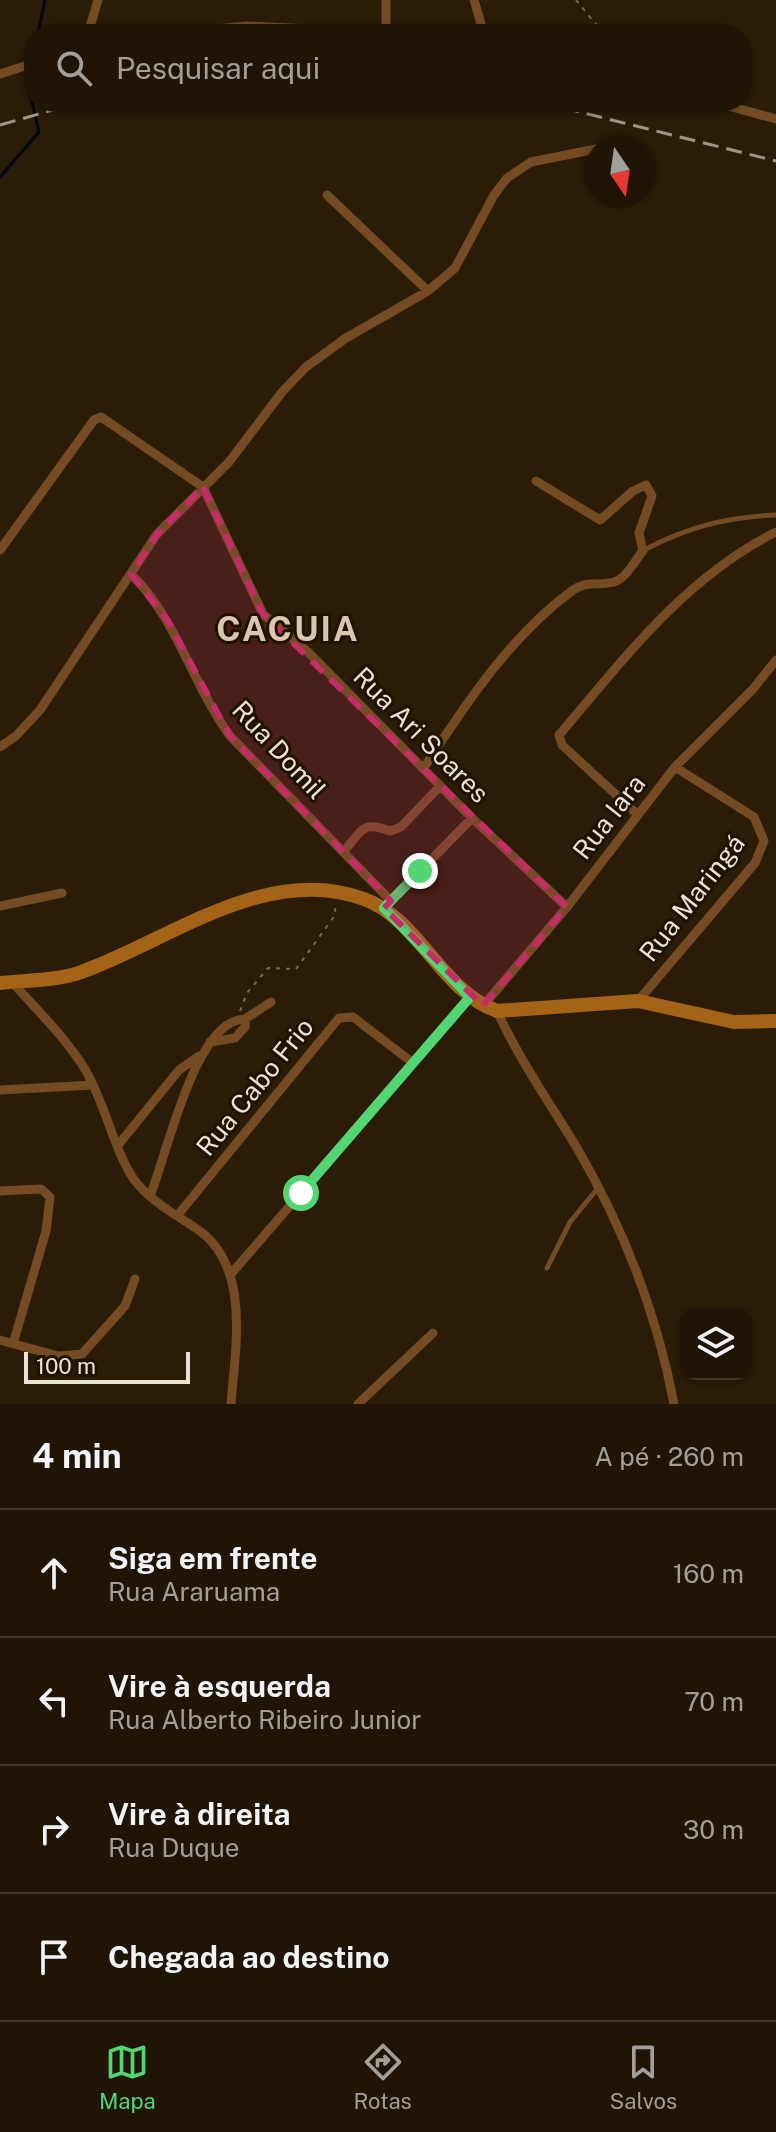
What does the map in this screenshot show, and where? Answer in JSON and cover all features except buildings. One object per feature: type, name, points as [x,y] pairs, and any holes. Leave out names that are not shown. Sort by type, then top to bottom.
[{"type":"main road","points":[[6,982],[81,973],[259,895],[322,888],[387,904],[470,997],[490,1008],[638,1001],[734,1022],[776,1021]]},
{"type":"street","points":[[91,24],[98,0]]},
{"type":"street","points":[[386,0],[386,24]]},
{"type":"street","points":[[474,0],[481,24]]},
{"type":"street","points":[[0,74],[24,66]]},
{"type":"street","points":[[750,112],[776,119]]},
{"type":"street","points":[[0,747],[16,736],[40,710],[157,534],[229,462],[282,392],[306,367],[346,338],[428,291],[461,260],[494,195],[507,178],[531,162],[584,151]]},
{"type":"street","points":[[327,195],[428,291]]},
{"type":"street","points":[[0,550],[96,417],[203,487]]},
{"type":"street","points":[[423,769],[512,645],[572,591],[586,583],[613,583],[621,578],[643,551],[639,533],[652,496],[646,485],[633,491],[600,520],[536,481]]},
{"type":"street","name":"Rua Ari Soares","points":[[203,487],[263,614],[308,652],[472,818],[567,907]]},
{"type":"street","points":[[638,815],[562,745],[559,735],[665,613],[707,576],[752,544],[776,532]]},
{"type":"street","name":"Rua Domil","points":[[131,574],[147,590],[168,621],[213,714],[230,736],[344,851],[387,904]]},
{"type":"street","name":"Rua Iara","points":[[490,1008],[675,767],[753,689],[776,660]]},
{"type":"street","name":"Rua Maringá","points":[[638,1001],[755,863],[764,841],[754,817],[675,767]]},
{"type":"street","points":[[344,851],[366,825],[374,824],[390,831],[401,827],[440,786]]},
{"type":"street","points":[[387,904],[472,818]]},
{"type":"street","points":[[0,906],[62,893]]},
{"type":"street","points":[[6,982],[75,1054],[93,1085],[133,1177],[150,1196],[210,1240],[231,1274],[236,1325],[231,1404]]},
{"type":"street","points":[[231,1274],[470,997]]},
{"type":"street","points":[[119,1144],[179,1070],[199,1056],[226,1023],[271,1002]]},
{"type":"street","points":[[490,1008],[598,1188],[646,1296],[674,1404]]},
{"type":"street","name":"Rua Cabo Frio","points":[[177,1216],[339,1018],[353,1017],[413,1063]]},
{"type":"street","points":[[210,1042],[235,1038],[245,1027],[240,1019]]},
{"type":"street","points":[[150,1196],[199,1056]]},
{"type":"street","points":[[0,1090],[93,1085]]},
{"type":"street","points":[[0,1191],[41,1189],[48,1194],[50,1203],[39,1257],[13,1344]]},
{"type":"street","points":[[0,1340],[58,1356],[82,1354],[125,1306],[135,1279]]},
{"type":"street","points":[[358,1404],[433,1333]]},
{"type":"lane","points":[[643,551],[681,530],[709,522],[776,515]]},
{"type":"lane","points":[[547,1268],[570,1222],[598,1188]]},
{"type":"path","points":[[576,0],[596,24]]},
{"type":"path","points":[[240,1019],[247,993],[268,968],[296,969],[336,914],[322,888]]},
{"type":"highlighted area","points":[[203,487],[263,614],[567,907],[483,1006],[384,908],[391,901],[230,736],[168,621],[131,574],[157,534]]},
{"type":"waterway","points":[[40,24],[45,0]]},
{"type":"waterway","points":[[0,177],[39,132],[34,112]]},
{"type":"railway","points":[[0,125],[46,112]]},
{"type":"railway","points":[[580,112],[776,161]]},
{"type":"district","name":"CACUIA","points":[[288,629]]},
{"type":"route","points":[[301,1193],[470,997],[384,908],[420,871]]}]
